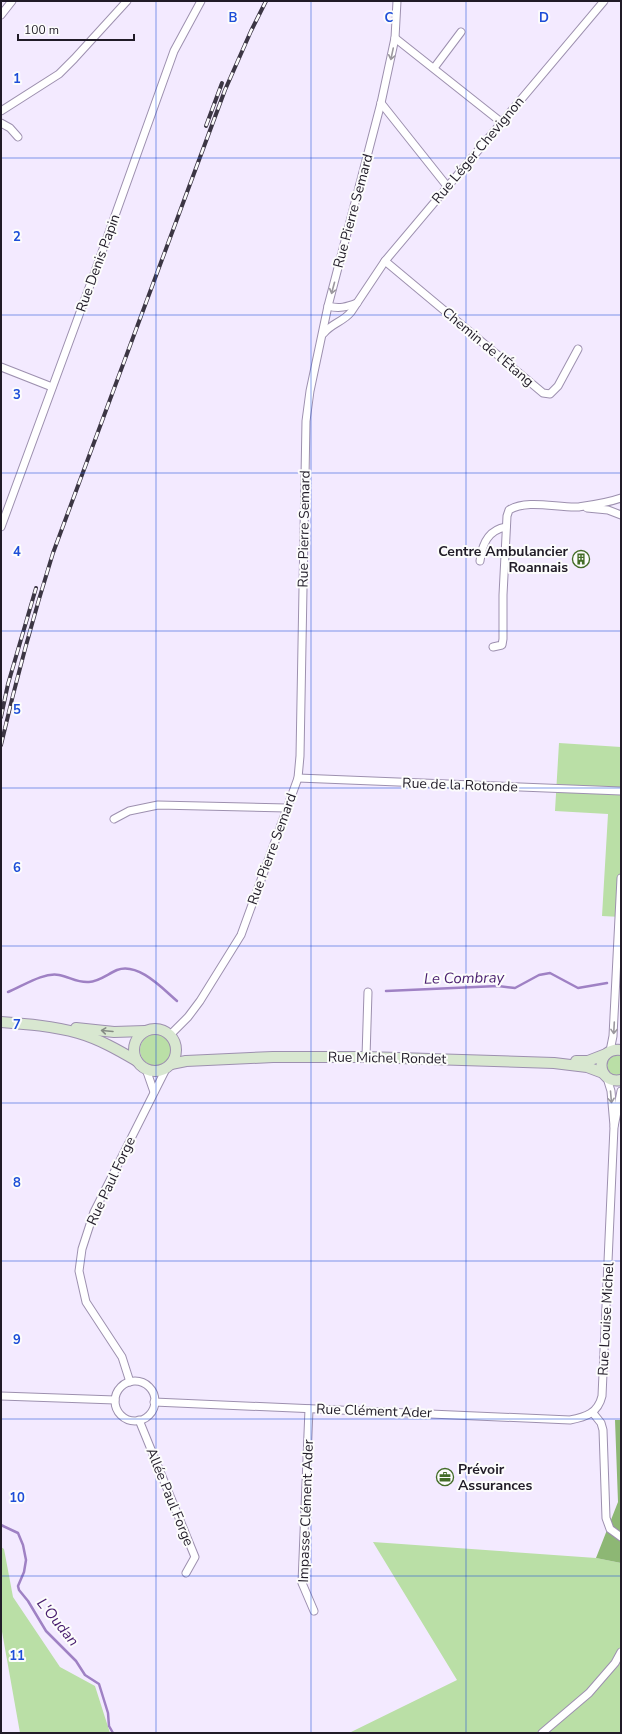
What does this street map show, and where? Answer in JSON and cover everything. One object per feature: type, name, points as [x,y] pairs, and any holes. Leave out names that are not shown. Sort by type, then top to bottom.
[{"type":"street","points":[[1,16],[12,1]]},
{"type":"street","points":[[1,111],[59,74],[128,1]]},
{"type":"street","name":"Rue Denis Papin","points":[[1,527],[93,278],[174,51],[201,1]]},
{"type":"street","name":"Rue Pierre Semard","points":[[170,1035],[188,1017],[200,1001],[241,935],[298,778],[301,748],[306,420],[310,391],[328,306],[381,103],[395,38],[398,1]]},
{"type":"street","name":"Rue Léger Chevignon","points":[[323,335],[329,327],[345,319],[386,262],[447,186],[604,1]]},
{"type":"street","points":[[434,68],[461,32]]},
{"type":"street","points":[[395,38],[502,122]]},
{"type":"street","points":[[381,103],[447,186]]},
{"type":"street","points":[[1,123],[10,128],[18,137]]},
{"type":"street","name":"Chemin de l'Étang","points":[[386,262],[543,393],[550,394],[558,386],[578,349]]},
{"type":"street","points":[[328,306],[335,308],[346,307],[356,303]]},
{"type":"street","points":[[328,306],[331,314],[337,322]]},
{"type":"street","points":[[1,367],[52,387]]},
{"type":"street","points":[[577,507],[608,502],[621,498]]},
{"type":"street","points":[[493,648],[502,645],[503,639],[506,527],[509,510],[520,505],[577,507],[608,510],[621,515]]},
{"type":"street","points":[[480,561],[482,546],[491,533],[506,527]]},
{"type":"street","name":"Rue de la Rotonde","points":[[298,778],[621,791]]},
{"type":"street","points":[[114,820],[129,811],[158,805],[287,808]]},
{"type":"street","points":[[605,1075],[601,1063],[608,1052],[613,1036],[621,878]]},
{"type":"street","points":[[366,1057],[368,992]]},
{"type":"street","points":[[1,1022],[27,1024],[78,1033],[103,1042],[137,1061],[146,1069],[154,1092]]},
{"type":"street","points":[[46,1027],[114,1032],[158,1029],[170,1035],[176,1045],[176,1056],[168,1066],[159,1071],[146,1069]]},
{"type":"street","points":[[137,1061],[134,1046],[140,1035],[146,1031]]},
{"type":"street","name":"Rue Michel Rondet","points":[[176,1045],[182,1052],[189,1056],[220,1059]]},
{"type":"street","name":"Rue Michel Rondet","points":[[554,1063],[588,1061],[608,1052],[621,1050]]},
{"type":"street","name":"Rue Michel Rondet","points":[[168,1066],[186,1061],[220,1059],[273,1057],[366,1057],[554,1063],[587,1067],[615,1081],[621,1080]]},
{"type":"street","name":"Rue Paul Forge","points":[[130,1382],[122,1357],[86,1302],[79,1271],[82,1249],[94,1212],[168,1066]]},
{"type":"street","name":"Rue Louise Michel","points":[[605,1075],[611,1091],[614,1127]]},
{"type":"street","name":"Rue Louise Michel","points":[[593,1413],[598,1407],[602,1396],[614,1127],[621,1091]]},
{"type":"street","points":[[137,1381],[147,1386],[152,1391],[154,1402],[151,1412],[144,1419],[126,1419],[121,1415],[115,1406],[118,1390],[126,1383],[130,1382],[137,1381]]},
{"type":"street","points":[[1,1396],[115,1400]]},
{"type":"street","name":"Rue Clément Ader","points":[[154,1402],[570,1420],[588,1416],[593,1413]]},
{"type":"street","name":"Impasse Clément Ader","points":[[309,1408],[302,1583],[314,1611]]},
{"type":"street","points":[[593,1413],[601,1423],[603,1430],[606,1518],[610,1529],[621,1537]]},
{"type":"street","name":"Allée Paul Forge","points":[[139,1420],[195,1557],[186,1573]]},
{"type":"street","points":[[542,1733],[589,1693],[615,1663],[621,1652]]},
{"type":"green space","points":[[559,743],[621,747],[621,917],[602,916],[608,814],[555,811]]},
{"type":"green space","points":[[156,1034],[167,1039],[172,1050],[167,1061],[156,1066],[145,1061],[140,1050],[145,1039]]},
{"type":"green space","points":[[621,1054],[621,1076],[612,1076],[607,1071],[606,1060],[612,1055]]},
{"type":"green space","points":[[615,1420],[621,1420],[621,1563],[596,1558],[618,1502]]},
{"type":"green space","points":[[373,1542],[596,1558],[621,1563],[621,1733],[349,1733],[457,1680]]},
{"type":"green space","points":[[1,1547],[4,1549],[13,1597],[60,1667],[95,1686],[110,1733],[20,1733],[1,1626]]},
{"type":"waterway","name":"Le Combray","points":[[8,992],[40,977],[59,975],[81,982],[92,982],[117,970],[125,969],[141,973],[157,983],[177,1001]]},
{"type":"waterway","name":"Le Combray","points":[[386,991],[498,986],[515,988],[539,975],[550,973],[578,988],[607,983]]},
{"type":"waterway","name":"L'Oudan","points":[[1,1525],[18,1533],[23,1545],[26,1560],[24,1572],[18,1586],[19,1590],[28,1601],[46,1631],[76,1661],[85,1675],[99,1684],[108,1713],[109,1726],[113,1733]]},
{"type":"railway","points":[[1,745],[25,649],[53,553],[225,90],[266,1]]},
{"type":"railway","points":[[206,126],[222,83]]},
{"type":"railway","points":[[1,717],[8,684],[36,588]]},
{"type":"place","name":"Centre Ambulancier Roannais","points":[[581,559]]},
{"type":"place","name":"Prévoir Assurances","points":[[445,1477]]}]
